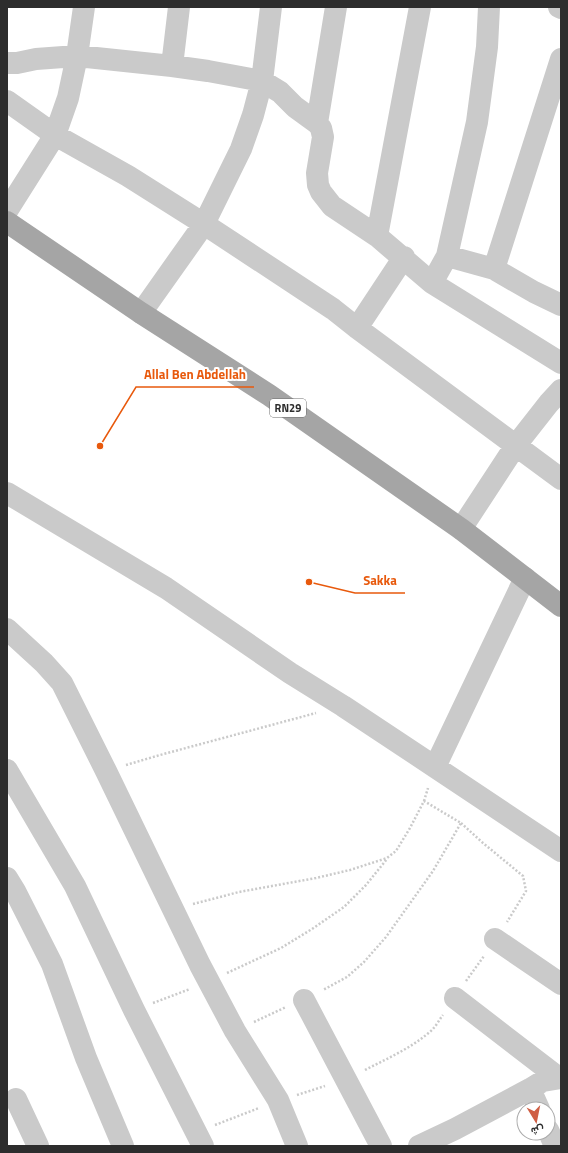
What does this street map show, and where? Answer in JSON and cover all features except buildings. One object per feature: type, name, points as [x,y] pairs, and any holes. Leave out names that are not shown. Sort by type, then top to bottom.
[{"type":"main road","name":"RN29","points":[[7,222],[141,313],[269,395],[461,529],[561,606]]},
{"type":"street","points":[[7,212],[56,135],[68,98],[77,56],[84,7]]},
{"type":"street","points":[[172,66],[179,7]]},
{"type":"street","points":[[141,313],[204,224],[241,149],[262,81],[271,7]]},
{"type":"street","points":[[318,123],[336,7]]},
{"type":"street","points":[[378,236],[420,7]]},
{"type":"street","points":[[432,283],[447,256],[477,122],[488,47],[489,7]]},
{"type":"street","points":[[7,63],[77,56],[172,66],[262,81],[280,92],[295,107],[318,123],[321,128],[323,137],[317,174],[318,185],[320,192],[332,206],[378,236],[404,257],[432,283],[561,363]]},
{"type":"street","points":[[494,269],[561,58]]},
{"type":"street","points":[[7,101],[56,135],[128,176],[333,309],[561,479]]},
{"type":"street","points":[[447,256],[494,269],[534,292],[561,305]]},
{"type":"street","points":[[357,328],[404,257]]},
{"type":"street","points":[[461,529],[516,445],[561,390]]},
{"type":"street","points":[[7,493],[166,588],[290,673],[343,706],[561,851]]},
{"type":"street","points":[[435,767],[525,578]]},
{"type":"street","points":[[7,629],[44,663],[62,683],[200,965],[235,1031],[278,1100],[297,1146]]},
{"type":"street","points":[[7,770],[75,886],[134,1010],[199,1139]]},
{"type":"street","points":[[7,878],[52,964],[86,1058],[123,1146]]},
{"type":"street","points":[[495,939],[561,984]]},
{"type":"street","points":[[455,998],[560,1078]]},
{"type":"street","points":[[304,1000],[381,1146]]},
{"type":"street","points":[[419,1146],[434,1140],[543,1081],[560,1078]]},
{"type":"street","points":[[530,1089],[535,1101]]},
{"type":"street","points":[[16,1099],[38,1146]]},
{"type":"path","points":[[106,771],[160,754],[343,706]]},
{"type":"path","points":[[134,1010],[209,982],[280,948],[312,929],[344,907],[366,885],[387,858],[396,851],[424,801],[461,822],[522,876],[526,884],[526,891],[519,904],[433,1029],[414,1044],[396,1055],[346,1079],[278,1100],[199,1139]]},
{"type":"path","points":[[235,1031],[304,1000],[347,977],[364,962],[386,938],[433,871],[461,822]]},
{"type":"path","points":[[173,910],[239,892],[316,878],[350,870],[387,858]]},
{"type":"place","name":"Allal Ben Abdellah","points":[[100,446]]},
{"type":"place","name":"Sakka","points":[[309,582]]}]
